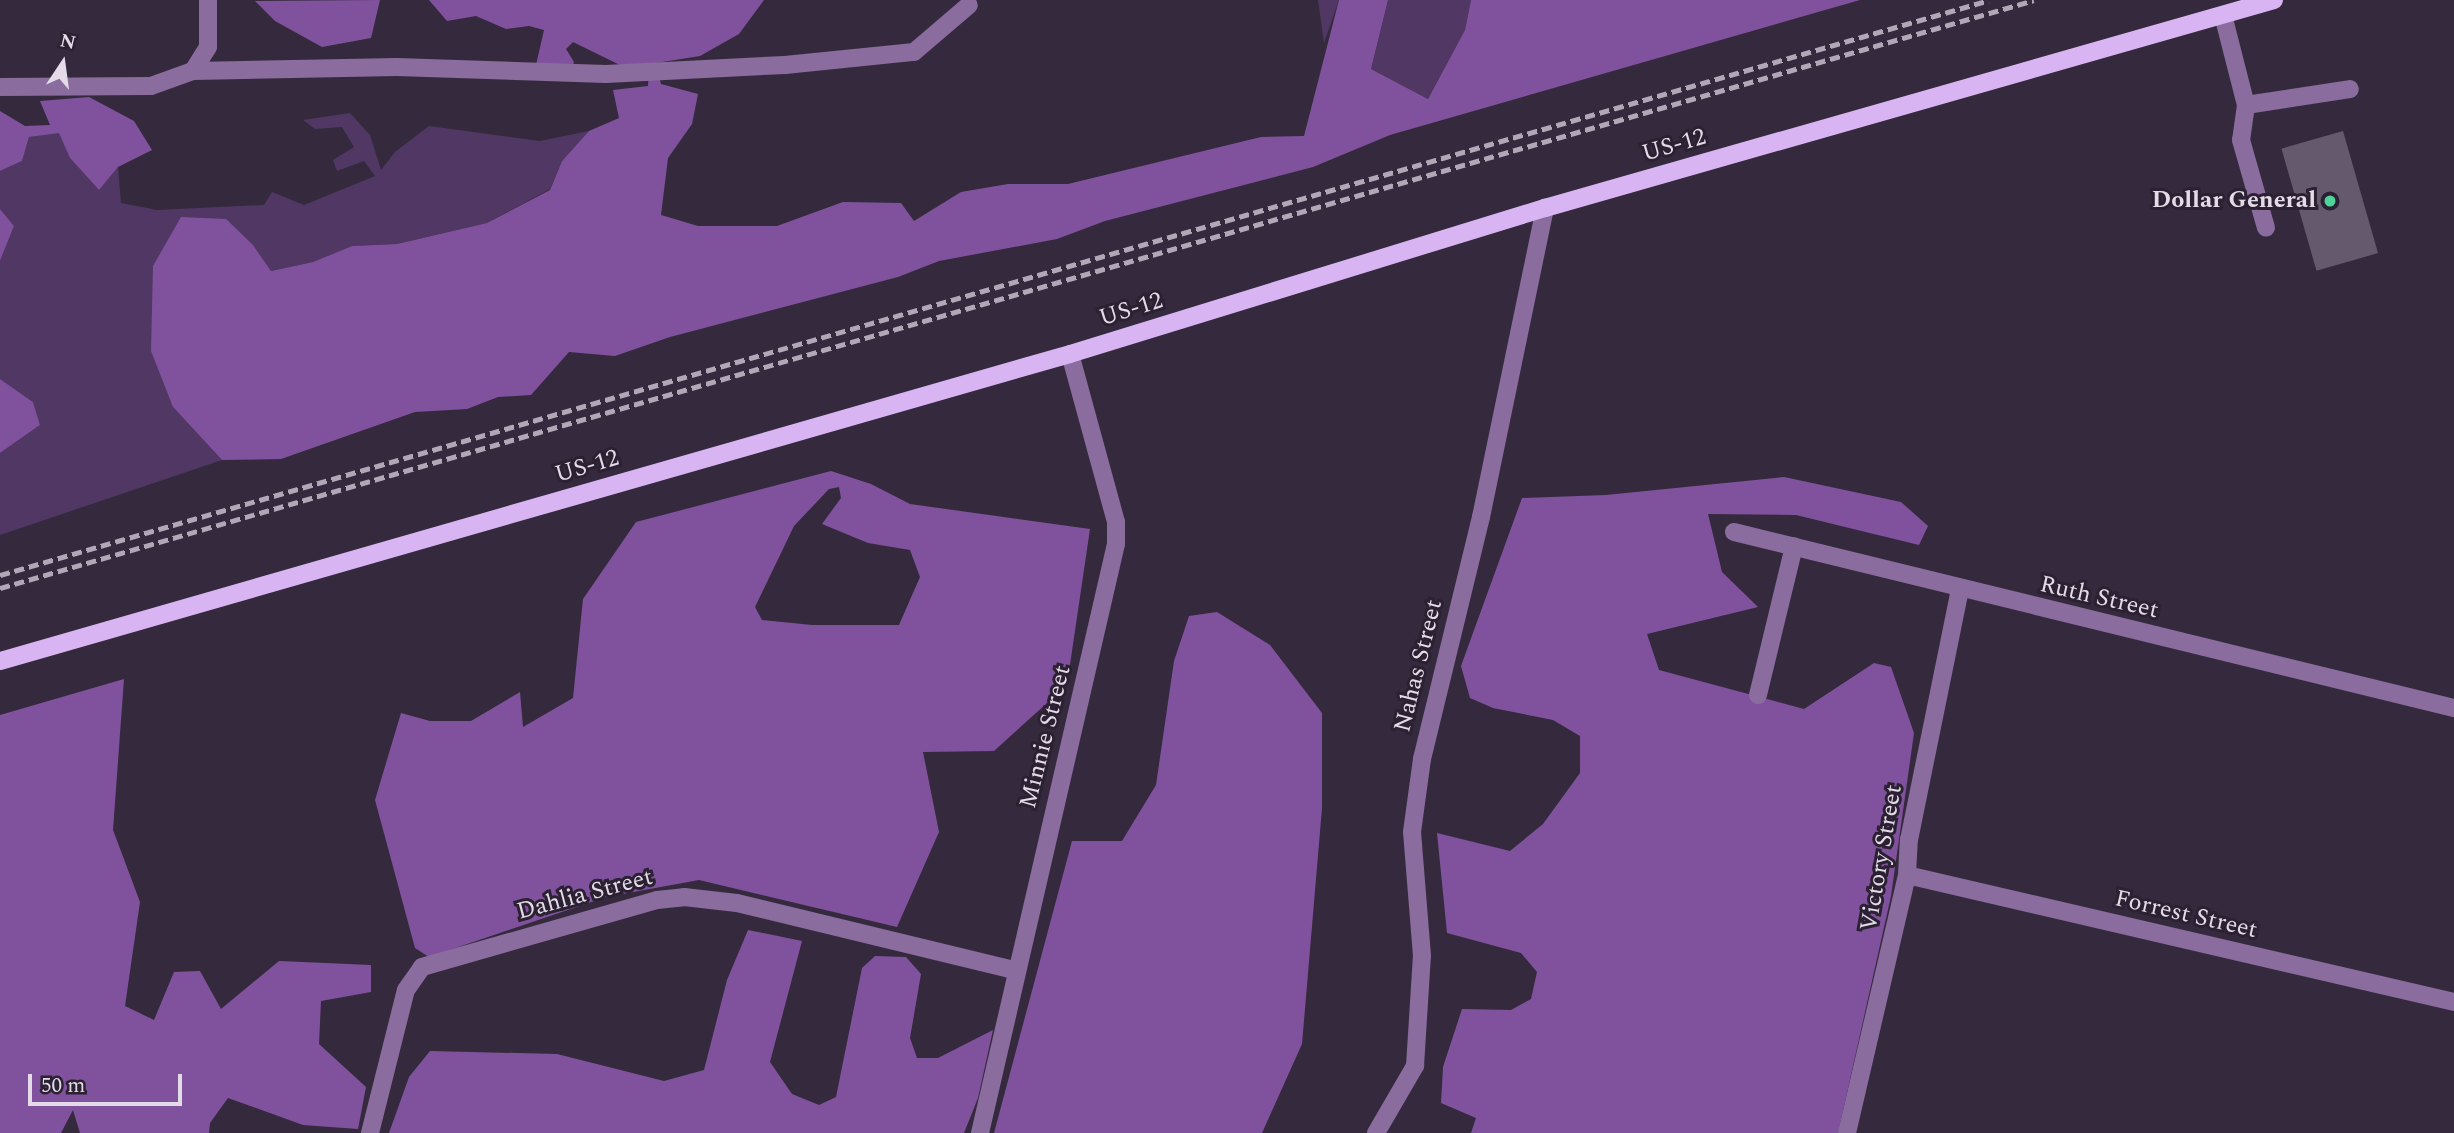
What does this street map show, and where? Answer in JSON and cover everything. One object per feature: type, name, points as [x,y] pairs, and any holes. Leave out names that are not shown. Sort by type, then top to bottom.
[{"type":"main road","name":"US-12","points":[[0,661],[1070,354],[1545,208],[2274,0]]},
{"type":"street","points":[[192,71],[208,47],[208,0]]},
{"type":"street","points":[[0,87],[151,86],[192,71],[397,67],[607,74],[785,65],[914,52],[969,5]]},
{"type":"street","points":[[2222,15],[2246,105],[2241,140],[2266,229]]},
{"type":"street","points":[[2246,105],[2350,89]]},
{"type":"street","name":"Nahas Street","points":[[1376,1133],[1415,1066],[1422,956],[1412,832],[1422,759],[1481,517],[1545,208]]},
{"type":"street","name":"Minnie Street","points":[[980,1133],[1014,970],[1116,544],[1116,522],[1070,354]]},
{"type":"street","name":"Ruth Street","points":[[1734,532],[1960,590],[2454,708]]},
{"type":"street","points":[[1758,695],[1794,546]]},
{"type":"street","name":"Victory Street","points":[[1847,1133],[1907,875],[1909,840],[1960,590]]},
{"type":"street","name":"Forrest Street","points":[[1907,875],[2454,1002]]},
{"type":"street","name":"Dahlia Street","points":[[370,1133],[406,990],[422,967],[657,900],[684,897],[737,903],[1014,970]]},
{"type":"shaded area","points":[[380,0],[371,38],[322,47],[275,21],[255,1]]},
{"type":"shaded area","points":[[429,0],[764,0],[739,34],[700,56],[656,63],[661,84],[698,94],[692,124],[668,158],[661,215],[698,226],[777,226],[843,202],[901,203],[914,221],[961,192],[1008,184],[1068,184],[1261,137],[1304,136],[1339,0],[1388,0],[1371,69],[1428,99],[1465,30],[1471,0],[1860,0],[1390,135],[1313,167],[1105,221],[1057,239],[939,261],[898,277],[670,337],[615,356],[569,352],[531,395],[498,397],[467,409],[415,412],[281,459],[222,460],[173,407],[151,351],[153,266],[181,217],[226,219],[253,245],[271,271],[313,262],[352,246],[397,244],[487,223],[550,190],[562,161],[589,131],[619,118],[613,90],[648,86],[649,64],[624,67],[573,42],[566,49],[574,62],[569,78],[536,65],[544,30],[529,26],[506,29],[476,16],[447,21]]},
{"type":"shaded area","points":[[1318,0],[1339,0],[1324,43]]},
{"type":"shaded area","points":[[1388,0],[1471,0],[1465,30],[1428,99],[1371,69]]},
{"type":"shaded area","points":[[89,97],[134,121],[152,150],[118,167],[99,190],[70,158],[59,133],[29,137],[22,161],[0,171],[0,111],[25,126],[50,125],[40,101]]},
{"type":"shaded area","points":[[350,113],[370,135],[381,170],[395,152],[429,126],[540,141],[589,131],[562,161],[550,189],[487,223],[397,244],[352,246],[313,262],[271,271],[253,245],[173,407],[222,460],[0,535],[0,453],[40,425],[33,402],[0,379],[0,261],[14,226],[0,209],[0,171],[22,161],[29,137],[60,132],[70,158],[99,190],[118,167],[121,203],[157,210],[264,205],[272,192],[304,205],[375,176],[364,161],[337,171],[333,160],[354,147],[342,127],[315,129],[303,120]]},
{"type":"shaded area","points":[[0,209],[14,226],[0,261]]},
{"type":"shaded area","points":[[0,379],[33,402],[40,425],[0,453]]},
{"type":"shaded area","points":[[831,471],[871,484],[910,504],[1090,529],[1067,685],[994,751],[923,752],[939,832],[897,927],[699,880],[606,897],[429,957],[415,948],[375,800],[401,713],[430,721],[471,721],[520,692],[523,727],[573,698],[583,599],[636,522]],"holes":[[[839,487],[841,498],[822,524],[868,543],[910,550],[920,577],[899,625],[812,625],[762,620],[755,607],[794,526],[829,489]]]},
{"type":"shaded area","points":[[1784,477],[1901,502],[1928,526],[1919,545],[1796,515],[1708,514],[1722,572],[1758,607],[1647,634],[1659,670],[1804,709],[1874,663],[1891,667],[1914,733],[1891,896],[1838,1133],[1471,1133],[1476,1118],[1441,1103],[1443,1067],[1462,1009],[1511,1010],[1531,999],[1537,972],[1521,953],[1447,933],[1437,833],[1510,851],[1543,824],[1580,773],[1580,736],[1553,720],[1493,708],[1470,698],[1461,666],[1522,498],[1606,495]]},
{"type":"shaded area","points":[[1217,612],[1270,645],[1322,713],[1322,808],[1302,1044],[1262,1133],[994,1133],[1072,841],[1122,841],[1156,785],[1174,661],[1189,616]]},
{"type":"shaded area","points":[[124,679],[113,830],[140,902],[125,1006],[154,1020],[174,972],[200,971],[221,1009],[279,961],[371,965],[371,992],[321,1001],[319,1044],[366,1087],[358,1129],[303,1125],[228,1098],[210,1123],[209,1133],[80,1133],[73,1110],[61,1133],[0,1133],[0,715]]},
{"type":"shaded area","points":[[748,930],[802,941],[770,1062],[792,1094],[819,1105],[836,1097],[862,968],[875,956],[906,957],[921,974],[910,1038],[917,1058],[938,1058],[993,1030],[978,1098],[964,1133],[389,1133],[409,1077],[430,1051],[557,1054],[664,1081],[704,1070],[727,980]]},
{"type":"building","name":"Dollar General","points":[[2343,131],[2378,253],[2316,271],[2281,149]]},
{"type":"railway","points":[[0,575],[1989,0]]},
{"type":"railway","points":[[0,588],[2034,0]]},
{"type":"place","name":"Dollar General","points":[[2330,201]]}]
